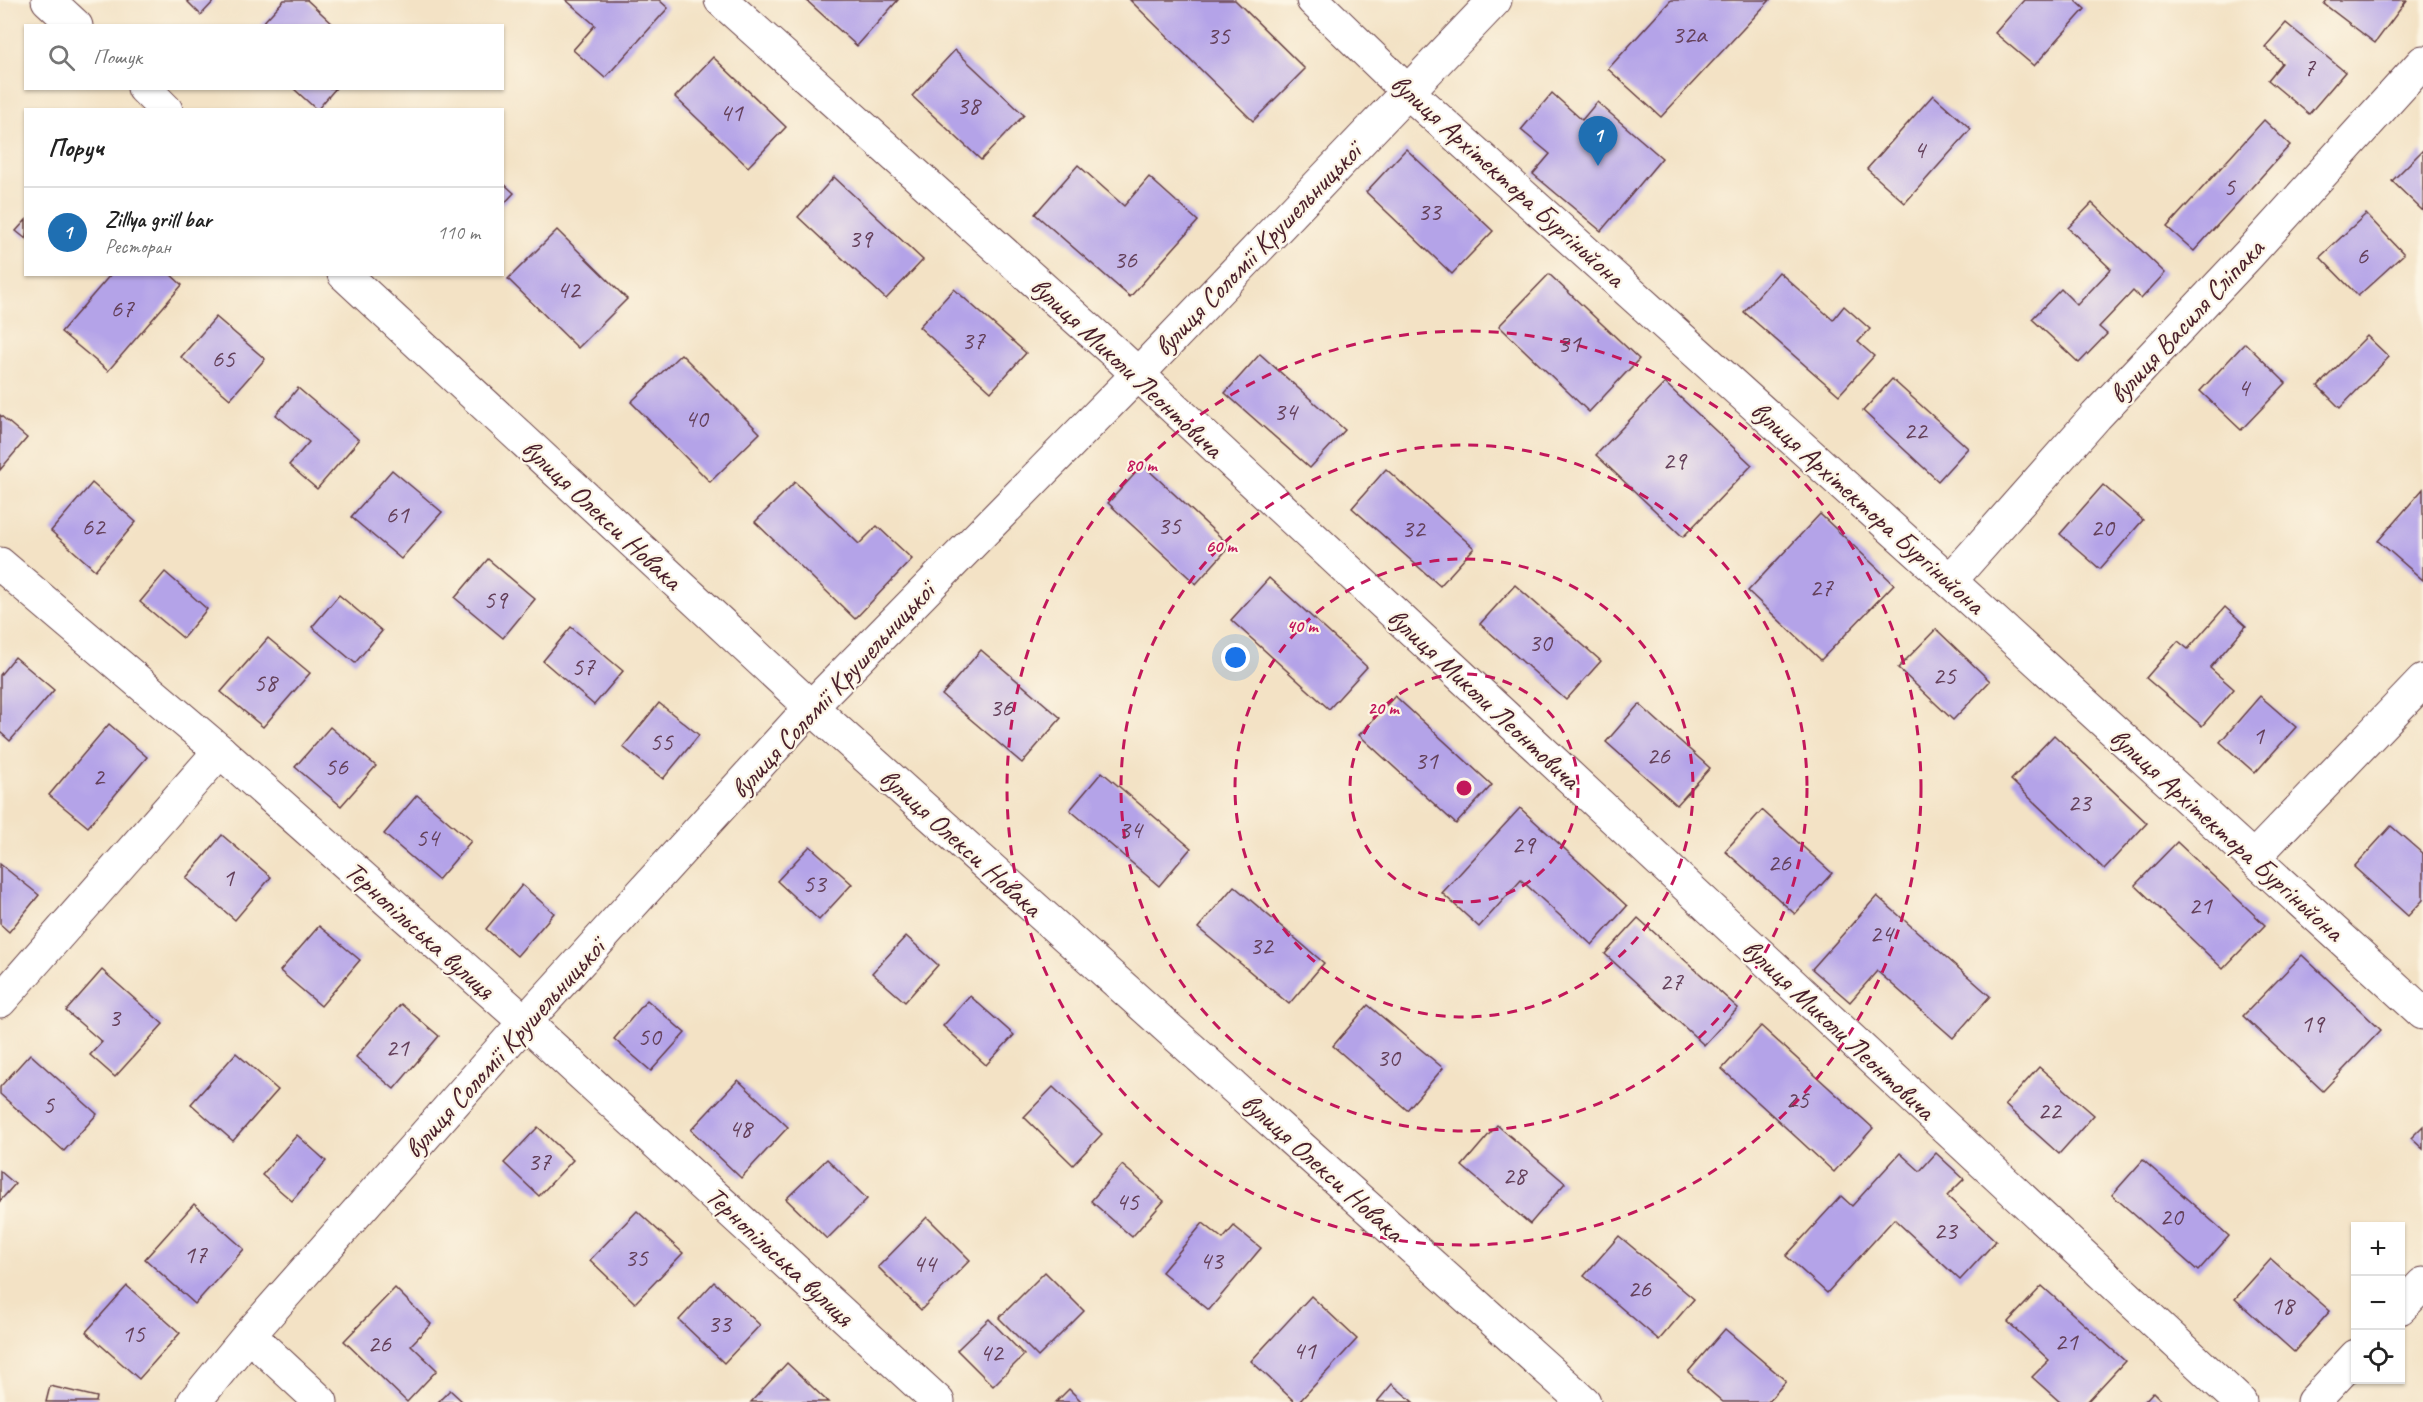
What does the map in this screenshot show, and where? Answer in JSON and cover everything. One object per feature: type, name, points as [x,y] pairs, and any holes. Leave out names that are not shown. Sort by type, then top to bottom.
[{"type":"street","points":[[48,0],[74,24]]},
{"type":"street","name":"вулиця Миколи Леонтовича","points":[[721,0],[1137,375],[2240,1402]]},
{"type":"street","name":"вулиця Архітектора Бургіньйона","points":[[1313,0],[1408,92],[1950,581],[2423,1013]]},
{"type":"street","name":"вулиця Соломії Крушельницької","points":[[194,1402],[249,1335],[525,1022],[811,708],[1137,375],[1495,0]]},
{"type":"street","name":"вулиця Василя Сліпака","points":[[1950,581],[2096,416],[2249,254],[2423,62]]},
{"type":"street","points":[[146,90],[164,108]]},
{"type":"street","name":"вулиця Олекси Новака","points":[[346,276],[811,708],[1584,1402]]},
{"type":"street","name":"Тернопільська вулиця","points":[[0,564],[220,751],[525,1022],[938,1402]]},
{"type":"street","points":[[2253,858],[2423,681]]},
{"type":"street","points":[[0,1001],[220,751]]},
{"type":"street","points":[[2405,1303],[2423,1284]]},
{"type":"street","points":[[249,1335],[321,1402]]},
{"type":"street","points":[[2313,1402],[2351,1360]]},
{"type":"building","points":[[186,0],[215,0],[201,15]]},
{"type":"building","points":[[284,0],[307,0],[333,24],[262,24]]},
{"type":"building","points":[[566,0],[659,0],[668,8],[605,78],[573,50],[595,25]]},
{"type":"building","points":[[806,0],[898,0],[857,46]]},
{"type":"building","points":[[1130,0],[1235,0],[1305,69],[1253,121]]},
{"type":"building","points":[[1671,0],[1770,0],[1661,117],[1608,69]]},
{"type":"building","points":[[2024,0],[2075,0],[2085,9],[2034,66],[1995,33]]},
{"type":"building","points":[[2327,0],[2407,0],[2375,43],[2324,4]]},
{"type":"building","points":[[2286,23],[2345,72],[2309,114],[2268,80],[2282,63],[2265,47]]},
{"type":"building","points":[[955,50],[1024,115],[981,160],[912,96]]},
{"type":"building","points":[[713,57],[786,127],[748,167],[675,97]]},
{"type":"building","points":[[295,90],[334,90],[319,108],[315,108]]},
{"type":"building","points":[[1552,93],[1582,120],[1597,102],[1662,158],[1601,231],[1533,174],[1550,154],[1521,130]]},
{"type":"building","points":[[1933,95],[1971,129],[1905,203],[1867,169]]},
{"type":"building","points":[[2264,120],[2290,145],[2194,251],[2167,227]]},
{"type":"building","points":[[1406,149],[1493,231],[1452,274],[1366,192]]},
{"type":"building","points":[[2423,150],[2423,211],[2392,181]]},
{"type":"building","points":[[1078,165],[1124,206],[1149,177],[1198,221],[1130,297],[1035,214]]},
{"type":"building","points":[[834,177],[923,260],[886,299],[798,217]]},
{"type":"building","points":[[504,184],[514,193],[504,204]]},
{"type":"building","points":[[2092,203],[2165,273],[2141,299],[2133,291],[2099,327],[2107,334],[2079,363],[2032,319],[2061,289],[2077,305],[2111,269],[2068,228]]},
{"type":"building","points":[[2366,214],[2404,254],[2358,296],[2320,257]]},
{"type":"building","points":[[24,222],[24,237],[16,231]]},
{"type":"building","points":[[557,230],[627,299],[578,348],[508,279]]},
{"type":"building","points":[[1779,272],[1833,320],[1844,306],[1870,329],[1858,342],[1874,356],[1839,395],[1744,312]]},
{"type":"building","points":[[1549,274],[1639,359],[1589,412],[1499,326]]},
{"type":"building","points":[[109,276],[172,276],[182,285],[108,371],[61,332]]},
{"type":"building","points":[[954,289],[1026,353],[991,392],[919,327]]},
{"type":"building","points":[[216,317],[265,359],[230,399],[181,357]]},
{"type":"building","points":[[2367,336],[2389,357],[2340,408],[2318,386]]},
{"type":"building","points":[[2245,343],[2286,383],[2241,430],[2200,391]]},
{"type":"building","points":[[681,354],[760,433],[710,482],[631,402]]},
{"type":"building","points":[[1260,354],[1345,430],[1310,468],[1225,393]]},
{"type":"building","points":[[1892,379],[1968,448],[1938,481],[1863,411]]},
{"type":"building","points":[[1665,383],[1752,465],[1683,537],[1596,455]]},
{"type":"building","points":[[298,388],[359,440],[317,489],[289,465],[309,442],[276,415]]},
{"type":"building","points":[[0,415],[27,438],[0,470]]},
{"type":"building","points":[[1143,465],[1230,546],[1196,584],[1108,503]]},
{"type":"building","points":[[1386,469],[1474,548],[1440,586],[1352,508]]},
{"type":"building","points":[[392,470],[442,512],[401,559],[351,517]]},
{"type":"building","points":[[795,482],[859,544],[877,526],[912,559],[855,619],[755,522]]},
{"type":"building","points":[[92,483],[136,522],[95,570],[51,531]]},
{"type":"building","points":[[2103,485],[2143,520],[2100,569],[2060,534]]},
{"type":"building","points":[[2423,489],[2423,580],[2378,541]]},
{"type":"building","points":[[1820,514],[1894,584],[1821,660],[1748,591]]},
{"type":"building","points":[[488,559],[535,599],[503,638],[455,598]]},
{"type":"building","points":[[165,572],[207,609],[183,638],[140,602]]},
{"type":"building","points":[[1269,578],[1367,667],[1329,709],[1231,620]]},
{"type":"building","points":[[1515,585],[1601,661],[1566,700],[1480,624]]},
{"type":"building","points":[[339,595],[382,631],[355,663],[312,627]]},
{"type":"building","points":[[2225,607],[2246,626],[2210,668],[2234,689],[2202,726],[2146,678],[2178,641],[2188,649]]},
{"type":"building","points":[[571,627],[623,671],[594,705],[543,661]]},
{"type":"building","points":[[1936,629],[1990,681],[1953,720],[1898,668]]},
{"type":"building","points":[[268,638],[310,673],[263,727],[221,692]]},
{"type":"building","points":[[981,650],[1061,718],[1022,763],[942,695]]},
{"type":"building","points":[[15,657],[54,690],[10,741],[0,732],[0,675]]},
{"type":"building","points":[[1395,696],[1492,785],[1456,824],[1359,735]]},
{"type":"building","points":[[2260,696],[2296,727],[2255,773],[2220,742]]},
{"type":"building","points":[[659,703],[699,735],[663,779],[623,747]]},
{"type":"building","points":[[1639,704],[1710,768],[1677,805],[1606,742]]},
{"type":"building","points":[[109,724],[147,757],[88,827],[49,795]]},
{"type":"building","points":[[330,727],[376,766],[341,806],[295,767]]},
{"type":"building","points":[[2054,735],[2147,823],[2104,869],[2011,780]]},
{"type":"building","points":[[1102,772],[1191,848],[1159,886],[1070,810]]},
{"type":"building","points":[[417,795],[471,841],[438,880],[384,834]]},
{"type":"building","points":[[1520,808],[1627,906],[1592,945],[1521,880],[1479,927],[1442,893]]},
{"type":"building","points":[[1762,810],[1832,873],[1795,914],[1725,851]]},
{"type":"building","points":[[2391,826],[2423,854],[2423,900],[2408,916],[2354,867]]},
{"type":"building","points":[[222,835],[271,877],[235,920],[186,878]]},
{"type":"building","points":[[2177,842],[2265,925],[2223,969],[2135,885]]},
{"type":"building","points":[[810,846],[852,884],[819,920],[777,881]]},
{"type":"building","points":[[0,864],[39,895],[9,932],[0,924]]},
{"type":"building","points":[[522,885],[554,913],[517,956],[486,929]]},
{"type":"building","points":[[1234,886],[1324,963],[1289,1004],[1198,928]]},
{"type":"building","points":[[1877,896],[1990,996],[1953,1038],[1877,971],[1850,1002],[1812,969]]},
{"type":"building","points":[[1638,918],[1738,1008],[1704,1045],[1605,954]]},
{"type":"building","points":[[319,926],[360,960],[321,1006],[280,971]]},
{"type":"building","points":[[906,936],[938,965],[905,1002],[872,973]]},
{"type":"building","points":[[2302,955],[2381,1030],[2323,1091],[2243,1016]]},
{"type":"building","points":[[102,970],[163,1024],[115,1077],[90,1055],[102,1042],[66,1011]]},
{"type":"building","points":[[970,996],[1014,1035],[986,1065],[943,1026]]},
{"type":"building","points":[[647,1000],[685,1033],[651,1071],[614,1039]]},
{"type":"building","points":[[401,1004],[439,1036],[394,1089],[356,1057]]},
{"type":"building","points":[[1368,1005],[1443,1068],[1407,1110],[1333,1046]]},
{"type":"building","points":[[1761,1026],[1873,1128],[1834,1172],[1722,1069]]},
{"type":"building","points":[[236,1053],[278,1090],[233,1141],[191,1104]]},
{"type":"building","points":[[30,1054],[97,1114],[64,1151],[0,1094],[0,1087]]},
{"type":"building","points":[[2039,1067],[2094,1115],[2059,1154],[2005,1105]]},
{"type":"building","points":[[738,1080],[788,1127],[741,1178],[691,1130]]},
{"type":"building","points":[[1053,1087],[1102,1134],[1073,1165],[1024,1117]]},
{"type":"building","points":[[1497,1125],[1565,1183],[1530,1224],[1462,1166]]},
{"type":"building","points":[[2423,1126],[2423,1149],[2411,1138]]},
{"type":"building","points":[[538,1127],[573,1160],[539,1196],[504,1163]]},
{"type":"building","points":[[297,1135],[326,1161],[292,1201],[262,1175]]},
{"type":"building","points":[[1900,1153],[1920,1171],[1936,1153],[1964,1179],[1947,1196],[1996,1241],[1960,1280],[1894,1219],[1827,1293],[1786,1256],[1841,1196],[1852,1206]]},
{"type":"building","points":[[827,1159],[867,1199],[827,1239],[786,1199]]},
{"type":"building","points":[[2143,1160],[2229,1236],[2198,1271],[2112,1195]]},
{"type":"building","points":[[1122,1165],[1164,1201],[1132,1237],[1091,1201]]},
{"type":"building","points":[[0,1171],[15,1184],[0,1201]]},
{"type":"building","points":[[194,1204],[244,1249],[195,1304],[145,1259]]},
{"type":"building","points":[[637,1211],[683,1253],[635,1303],[590,1260]]},
{"type":"building","points":[[927,1217],[970,1260],[921,1310],[878,1267]]},
{"type":"building","points":[[1203,1223],[1223,1239],[1234,1226],[1261,1248],[1209,1310],[1162,1272]]},
{"type":"building","points":[[1619,1236],[1694,1299],[1659,1340],[1584,1276]]},
{"type":"building","points":[[2271,1259],[2330,1311],[2294,1352],[2235,1299]]},
{"type":"building","points":[[1045,1272],[1084,1311],[1038,1357],[999,1318]]},
{"type":"building","points":[[714,1282],[760,1325],[724,1363],[679,1320]]},
{"type":"building","points":[[127,1286],[180,1333],[139,1379],[86,1332]]},
{"type":"building","points":[[2042,1286],[2125,1361],[2087,1402],[2060,1402],[2032,1377],[2049,1360],[2008,1322]]},
{"type":"building","points":[[395,1288],[431,1324],[411,1345],[437,1370],[407,1402],[344,1341]]},
{"type":"building","points":[[1311,1296],[1357,1339],[1299,1402],[1295,1402],[1251,1361]]},
{"type":"building","points":[[989,1319],[1024,1355],[993,1386],[957,1350]]},
{"type":"building","points":[[1725,1329],[1786,1381],[1768,1402],[1723,1402],[1688,1372]]},
{"type":"building","points":[[787,1363],[828,1402],[751,1402]]},
{"type":"building","points":[[1392,1384],[1413,1402],[1377,1402]]},
{"type":"building","points":[[50,1386],[97,1397],[96,1402],[46,1402]]},
{"type":"building","points":[[1069,1389],[1082,1402],[1056,1402]]},
{"type":"building","points":[[450,1390],[463,1402],[438,1402]]},
{"type":"building","points":[[2153,1392],[2163,1402],[2144,1402]]},
{"type":"place","name":"Zillya grill bar","points":[[1598,166]]}]
